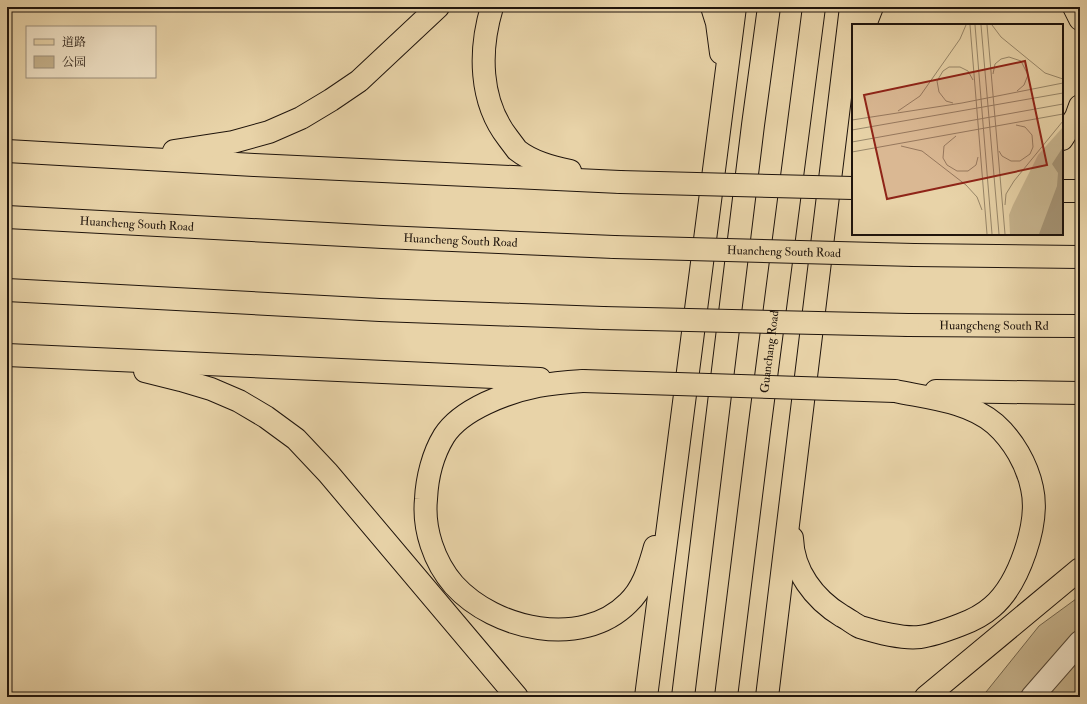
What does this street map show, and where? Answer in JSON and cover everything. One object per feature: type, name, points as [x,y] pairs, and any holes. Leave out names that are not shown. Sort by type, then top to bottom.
[{"type":"main road","points":[[120,158],[193,149],[233,142],[269,132],[301,118],[359,81],[438,7]]},
{"type":"main road","points":[[492,7],[486,26],[484,53],[485,81],[491,108],[502,130],[517,149],[533,160],[554,167],[620,182]]},
{"type":"main road","points":[[712,7],[718,23],[722,63],[720,118]]},
{"type":"main road","points":[[646,697],[735,7]]},
{"type":"main road","points":[[683,697],[752,133],[769,7]]},
{"type":"main road","name":"Guanchang Road","points":[[726,697],[814,7]]},
{"type":"main road","points":[[767,697],[850,7]]},
{"type":"main road","points":[[864,24],[872,7]]},
{"type":"main road","points":[[1074,7],[1080,19]]},
{"type":"main road","points":[[836,127],[852,69]]},
{"type":"main road","points":[[1063,137],[1076,117],[1080,106]]},
{"type":"main road","points":[[7,151],[262,166],[620,182],[852,188]]},
{"type":"main road","points":[[1063,191],[1080,191]]},
{"type":"main road","name":"Huancheng South Road","points":[[7,217],[383,237],[614,247],[914,255],[1080,257]]},
{"type":"main road","name":"Huangcheng South Rd","points":[[7,290],[380,310],[603,318],[908,325],[1080,326]]},
{"type":"main road","points":[[7,355],[583,381],[895,391],[1080,393]]},
{"type":"main road","points":[[98,359],[211,389],[240,401],[266,417],[296,439],[333,479],[517,697]]},
{"type":"main road","points":[[583,381],[539,386],[516,392],[484,404],[459,419],[444,435],[434,458],[427,483],[425,511],[429,538],[439,564],[454,585],[474,602],[493,614],[516,624],[543,630],[567,629],[592,624],[612,616],[628,603],[641,588],[648,572],[673,488]]},
{"type":"main road","points":[[791,499],[792,545],[797,563],[805,582],[820,599],[836,612],[860,626],[889,634],[919,637],[950,629],[968,622],[992,608],[1008,589],[1020,568],[1029,539],[1034,512],[1032,489],[1024,465],[1011,442],[994,424],[973,410],[951,403],[895,391]]},
{"type":"main road","points":[[926,697],[1080,569]]},
{"type":"street","points":[[1032,697],[1080,642]]},
{"type":"green space","points":[[1080,596],[1080,697],[982,697],[1039,626]]}]
